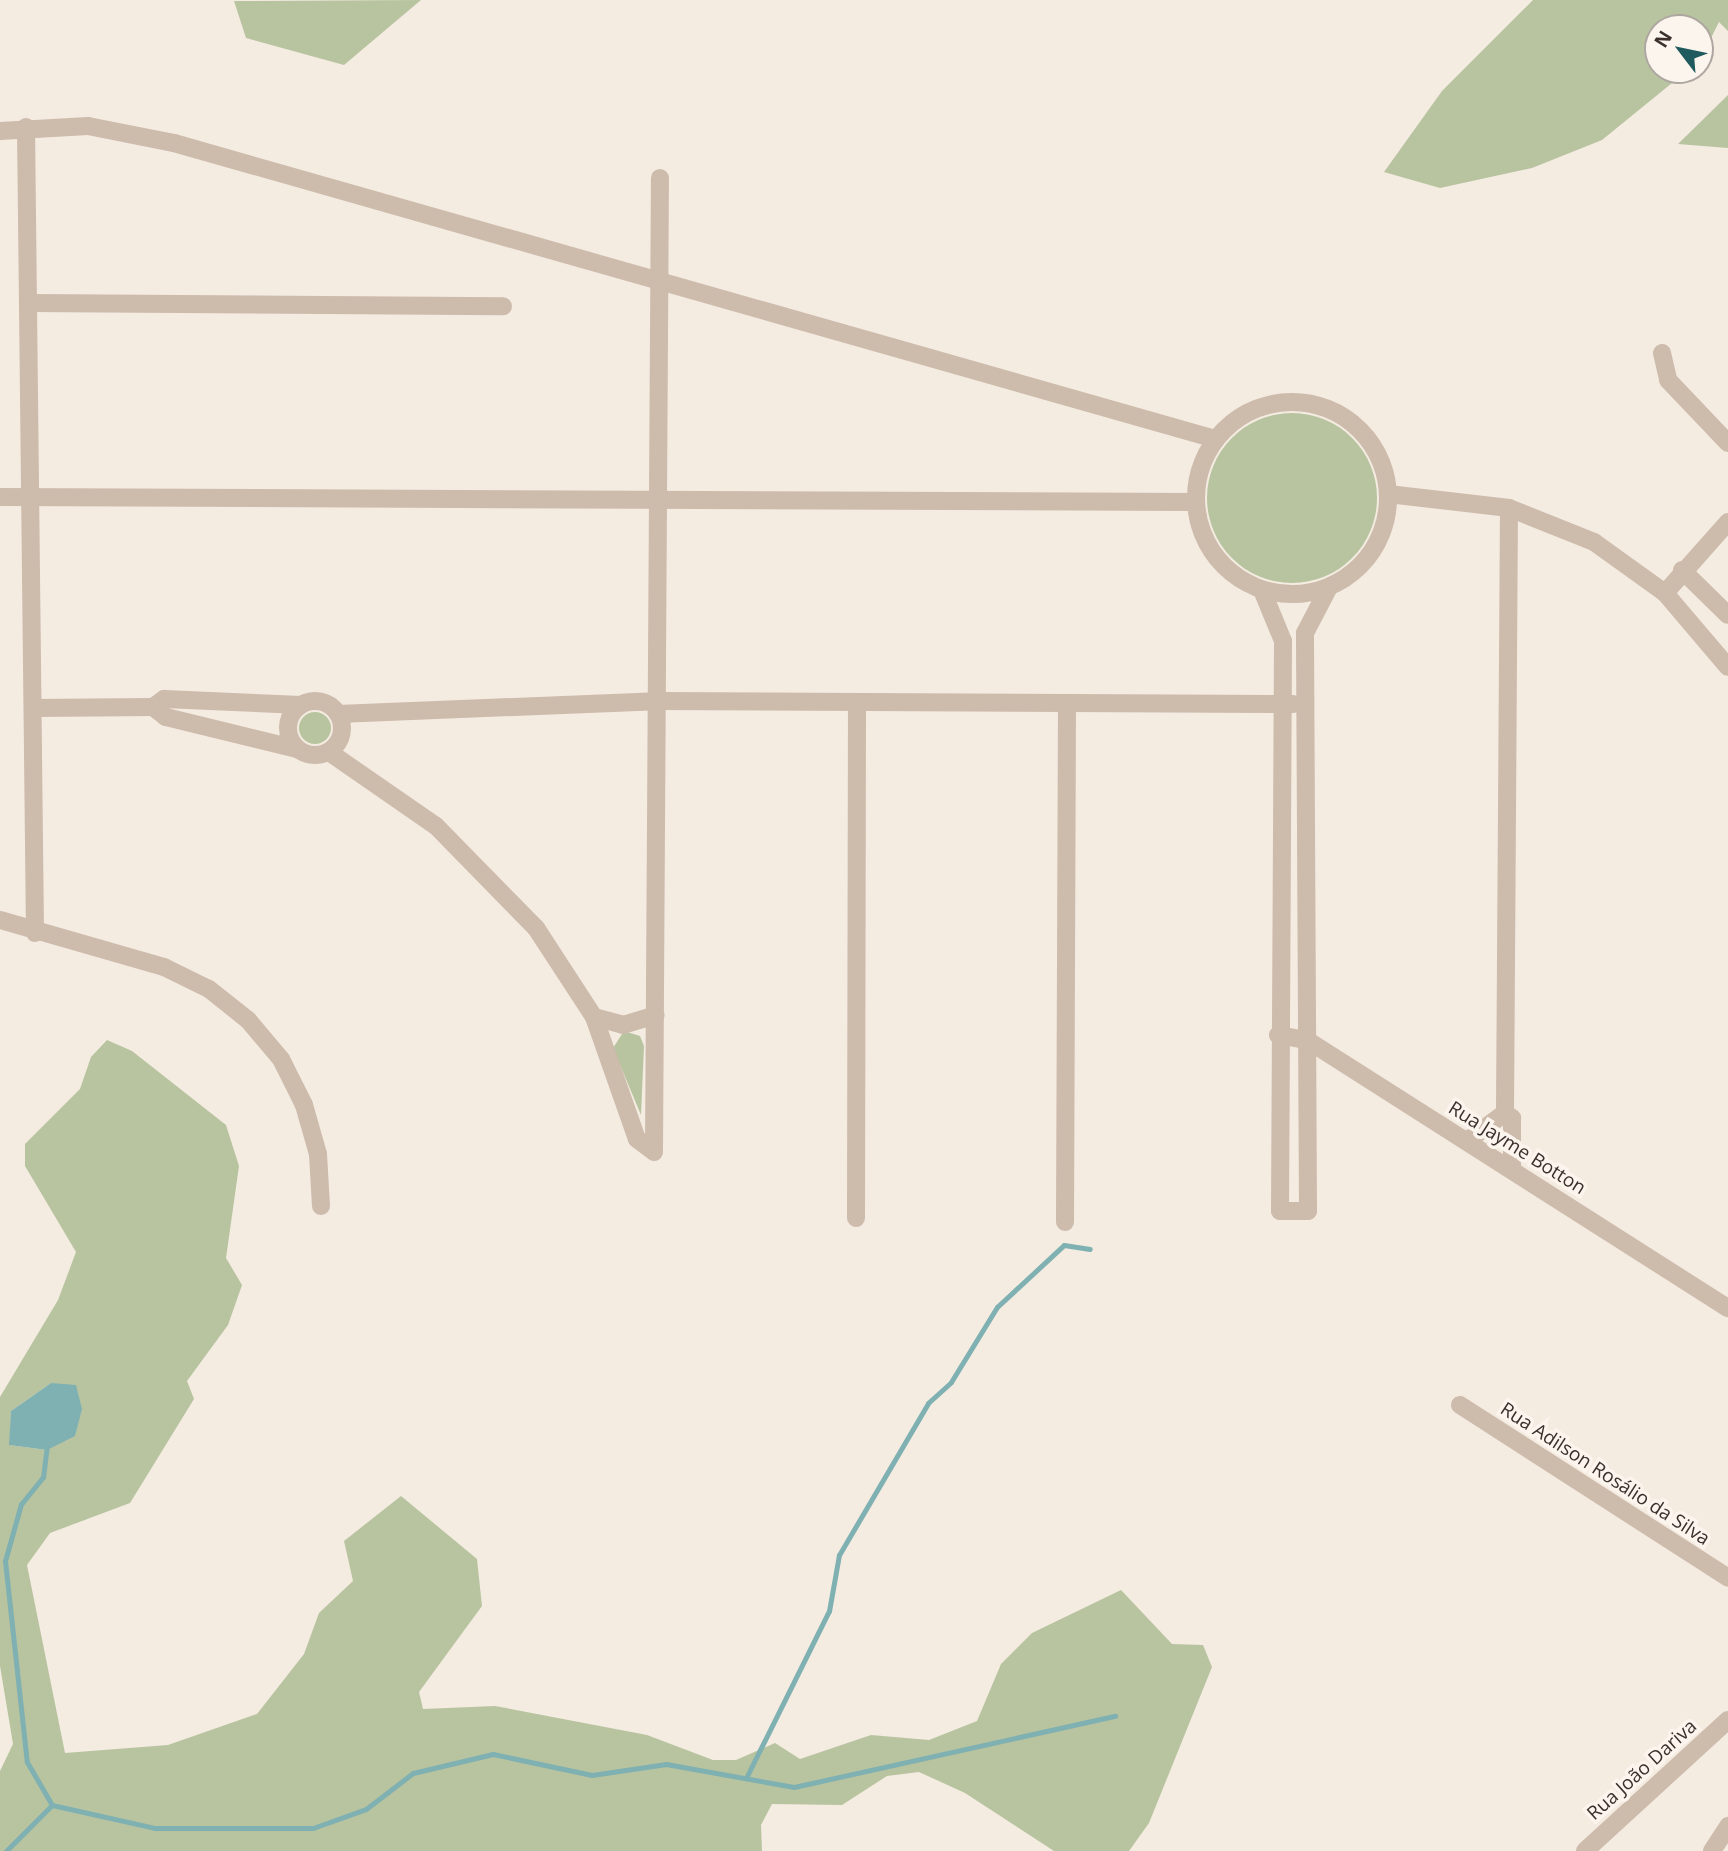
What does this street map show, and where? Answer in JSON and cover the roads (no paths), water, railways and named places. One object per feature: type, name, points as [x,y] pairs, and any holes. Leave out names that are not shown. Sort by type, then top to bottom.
[{"type":"street","points":[[0,131],[26,127],[88,126],[174,143],[1215,439]]},
{"type":"street","points":[[26,127],[35,933]]},
{"type":"street","points":[[329,752],[436,825],[490,874],[543,937],[594,1017],[637,1139],[654,1152],[660,178]]},
{"type":"street","points":[[28,303],[503,306]]},
{"type":"street","points":[[1662,353],[1668,380],[1728,443]]},
{"type":"street","points":[[1262,590],[1283,641],[1278,1035],[1280,1211],[1308,1211],[1305,633],[1329,587],[1368,557],[1384,527],[1388,494],[1374,446],[1351,421],[1321,405],[1271,403],[1240,416],[1215,439],[1200,469],[1195,502],[1215,557],[1262,590],[1296,594],[1329,587]]},
{"type":"street","points":[[1388,494],[1509,508],[1594,542],[1665,593],[1728,667]]},
{"type":"street","points":[[0,497],[657,495],[1195,502]]},
{"type":"street","points":[[1505,1113],[1509,508]]},
{"type":"street","points":[[1665,593],[1682,570],[1728,523]]},
{"type":"street","points":[[1682,570],[1728,615]]},
{"type":"street","points":[[33,708],[153,708],[166,717],[297,748],[312,755],[329,752],[340,739],[338,714],[326,703],[301,705],[164,699],[153,708]]},
{"type":"street","points":[[338,714],[656,701],[857,705],[1305,705]]},
{"type":"street","points":[[1065,1222],[1067,704]]},
{"type":"street","points":[[297,748],[288,725],[301,705]]},
{"type":"street","points":[[856,1218],[857,705]]},
{"type":"street","points":[[0,920],[35,933],[164,967],[209,989],[248,1020],[281,1059],[304,1105],[318,1154],[321,1206]]},
{"type":"street","points":[[594,1017],[623,1025],[656,1015]]},
{"type":"street","name":"Rua Jayme Botton","points":[[1278,1035],[1307,1040],[1728,1308]]},
{"type":"street","points":[[1467,1141],[1505,1113]]},
{"type":"street","points":[[1505,1113],[1512,1118],[1512,1169]]},
{"type":"street","name":"Rua Adilson Rosálio da Silva","points":[[1460,1405],[1728,1578]]},
{"type":"street","name":"Rua João Dariva","points":[[1585,1851],[1728,1720]]},
{"type":"street","points":[[1712,1851],[1728,1826]]},
{"type":"water","points":[[51,1383],[76,1385],[82,1409],[75,1436],[47,1450],[9,1445],[11,1411]]},
{"type":"waterway","points":[[746,1778],[829,1611],[839,1555],[928,1403],[951,1382],[997,1307],[1064,1245],[1090,1249]]},
{"type":"waterway","points":[[47,1445],[43,1477],[21,1504],[5,1561],[27,1762],[52,1805]]},
{"type":"waterway","points":[[6,1851],[52,1805],[155,1828],[313,1828],[366,1809],[413,1773],[493,1754],[592,1775],[666,1764],[794,1787],[1115,1716]]}]
